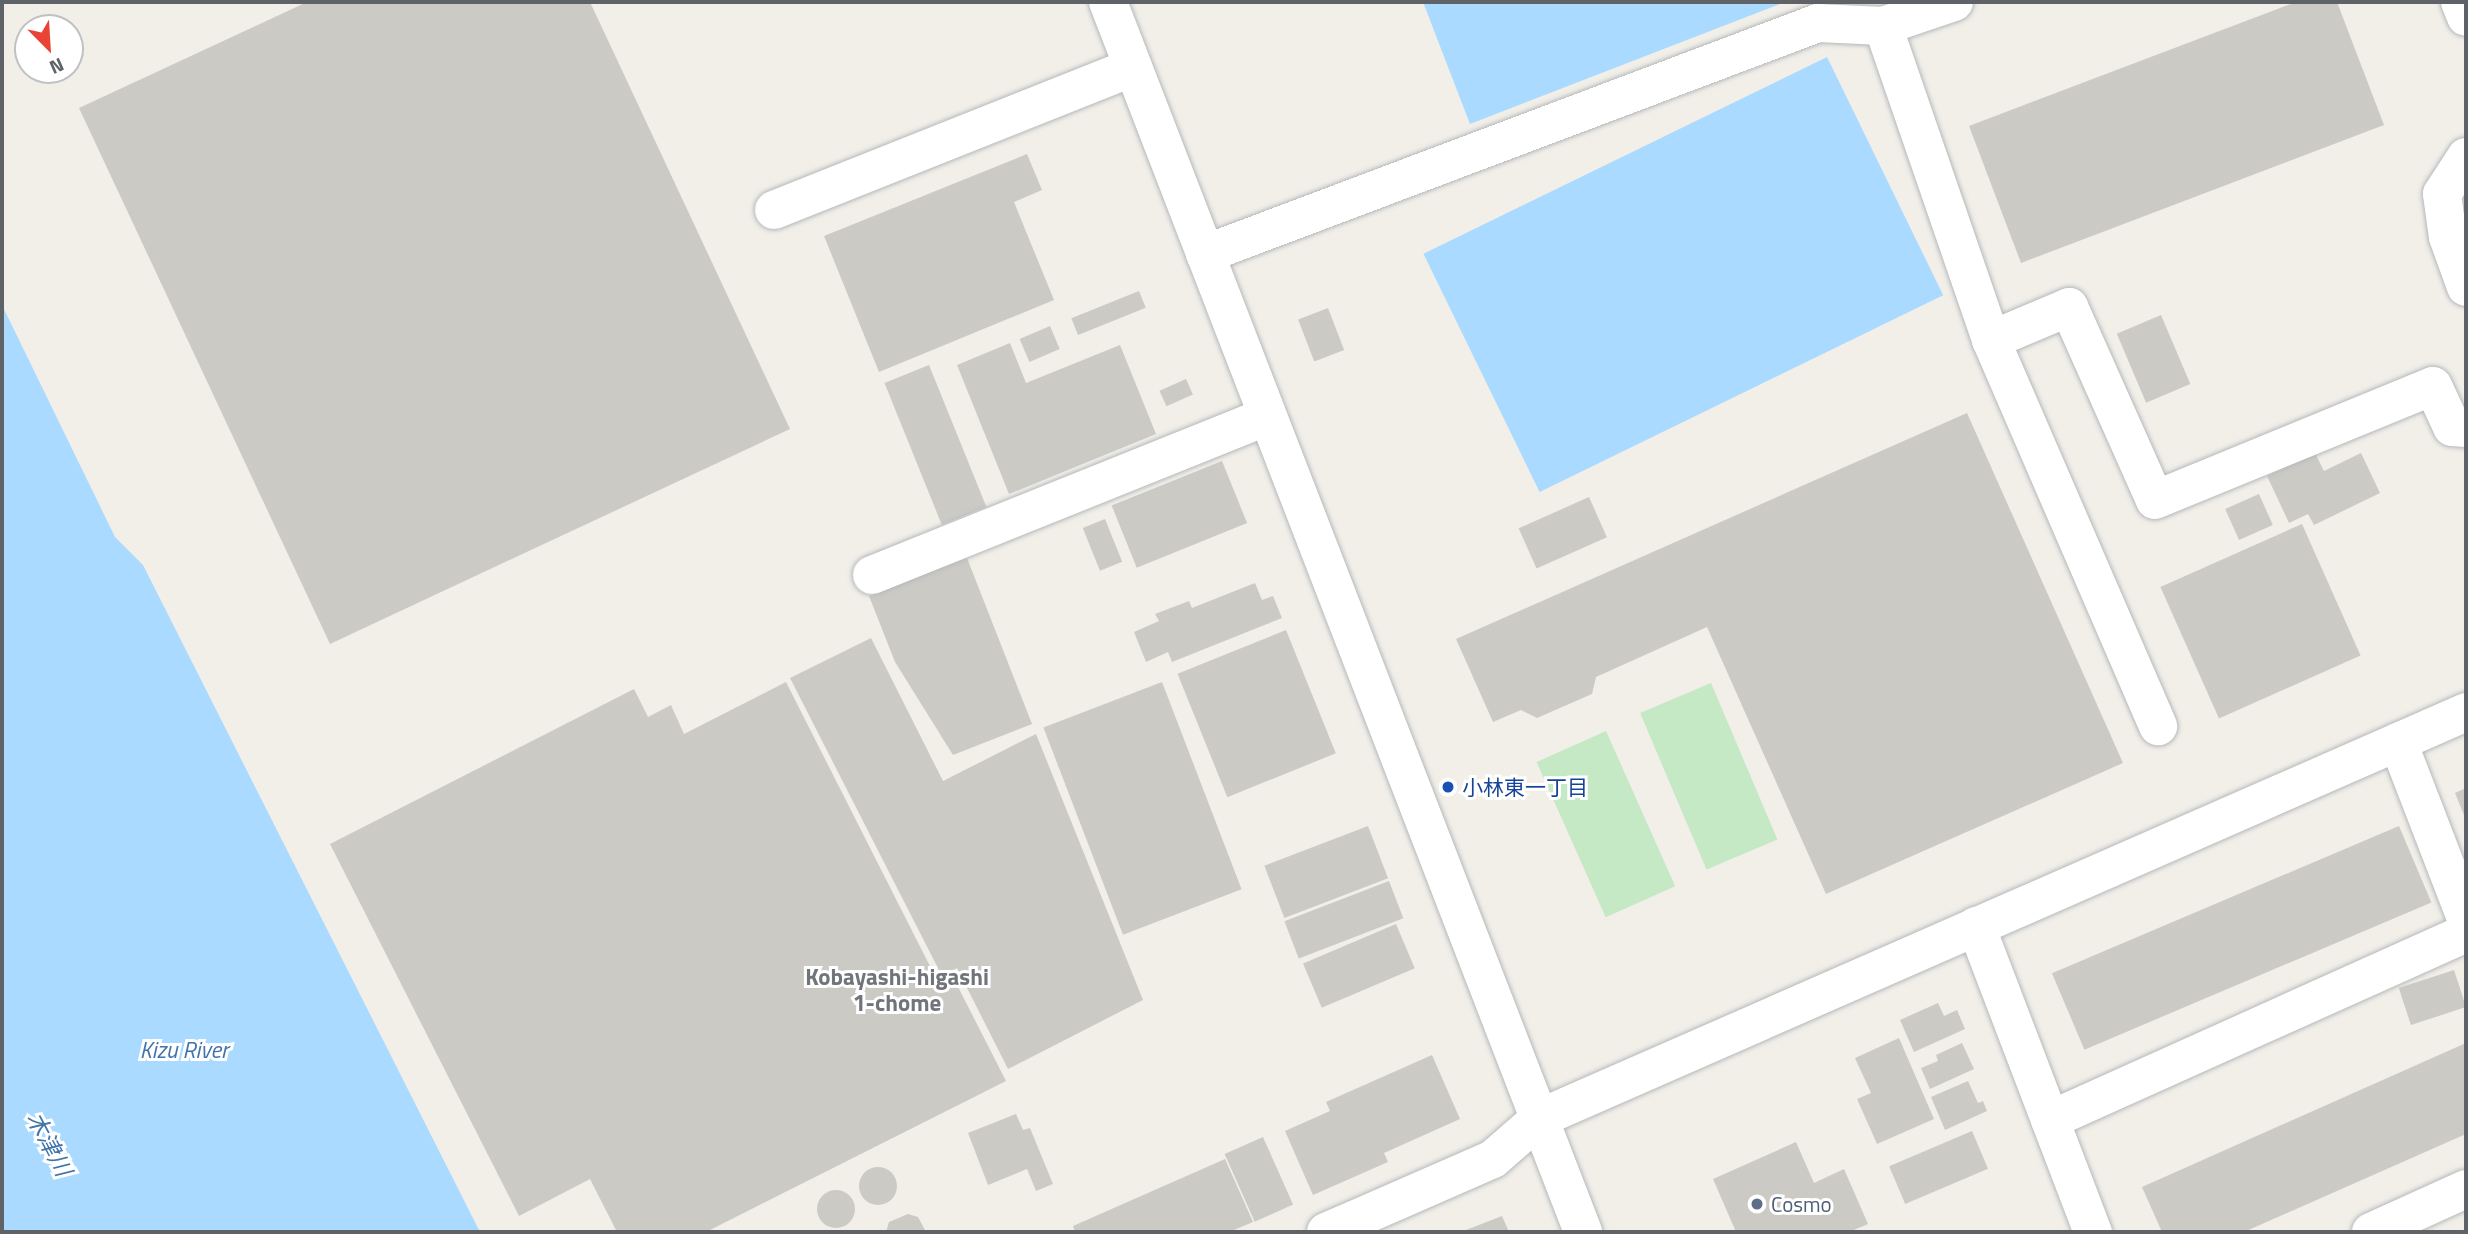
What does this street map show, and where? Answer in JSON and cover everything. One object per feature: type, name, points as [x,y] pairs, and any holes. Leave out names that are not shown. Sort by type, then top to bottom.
[{"type":"street","points":[[1108,2],[1583,1232]]},
{"type":"street","points":[[1205,254],[1818,23],[1883,26],[1954,2]]},
{"type":"street","points":[[2460,2],[2466,17]]},
{"type":"street","points":[[1883,26],[1991,340],[2158,726]]},
{"type":"street","points":[[774,210],[1132,67]]},
{"type":"street","points":[[2466,157],[2442,194],[2448,237],[2466,287]]},
{"type":"street","points":[[1991,340],[2069,307],[2155,500],[2434,386],[2452,427],[2466,428]]},
{"type":"street","points":[[872,575],[1267,416]]},
{"type":"street","points":[[1325,1232],[1493,1159],[1540,1118],[2466,712]]},
{"type":"street","points":[[2398,741],[2466,918]]},
{"type":"street","points":[[1976,926],[2093,1232]]},
{"type":"street","points":[[2050,1120],[2466,933]]},
{"type":"street","points":[[2371,1232],[2466,1189]]},
{"type":"green space","points":[[1711,683],[1777,839],[1707,870],[1640,713]]},
{"type":"green space","points":[[1606,731],[1675,886],[1606,917],[1537,762]]},
{"type":"water","points":[[1423,2],[1785,2],[1470,124]]},
{"type":"water","points":[[1827,57],[1943,295],[1540,492],[1423,254]]},
{"type":"water","name":"Kizu River","points":[[2,305],[115,537],[143,565],[480,1232],[2,1232]]},
{"type":"building","points":[[307,2],[590,2],[790,429],[330,644],[79,108]]},
{"type":"building","points":[[2296,2],[2337,2],[2384,125],[2021,263],[1969,126]]},
{"type":"building","points":[[1027,154],[1042,190],[1014,202],[1054,300],[879,372],[824,236]]},
{"type":"building","points":[[1139,291],[1146,308],[1078,335],[1071,318]]},
{"type":"building","points":[[1328,308],[1344,350],[1314,361],[1298,319]]},
{"type":"building","points":[[2161,315],[2190,384],[2146,403],[2117,334]]},
{"type":"building","points":[[1050,326],[1060,349],[1029,362],[1020,339]]},
{"type":"building","points":[[1010,343],[1026,383],[1120,345],[1156,434],[1009,494],[957,365]]},
{"type":"building","points":[[929,365],[986,507],[942,525],[884,383]]},
{"type":"building","points":[[1186,379],[1193,395],[1166,406],[1160,391]]},
{"type":"building","points":[[1967,413],[2123,763],[1826,894],[1707,627],[1596,677],[1592,694],[1537,718],[1521,710],[1493,722],[1456,639]]},
{"type":"building","points":[[2315,453],[2324,471],[2361,453],[2380,493],[2314,525],[2308,514],[2289,523],[2267,476]]},
{"type":"building","points":[[1222,461],[1247,523],[1137,568],[1112,506]]},
{"type":"building","points":[[2259,494],[2273,525],[2239,540],[2225,509]]},
{"type":"building","points":[[1589,497],[1607,537],[1537,569],[1519,528]]},
{"type":"building","points":[[1105,519],[1122,562],[1100,571],[1083,528]]},
{"type":"building","points":[[2302,524],[2361,656],[2219,719],[2160,587]]},
{"type":"building","points":[[967,558],[1032,724],[953,755],[895,662],[869,596]]},
{"type":"building","points":[[1255,583],[1262,600],[1273,596],[1282,618],[1172,662],[1168,652],[1146,662],[1134,632],[1159,621],[1155,614],[1189,601],[1192,608]]},
{"type":"building","points":[[1286,630],[1336,753],[1227,797],[1178,674]]},
{"type":"building","points":[[871,638],[943,781],[1036,734],[1143,1000],[1008,1069],[957,968],[942,976],[790,678]]},
{"type":"building","points":[[786,682],[939,984],[953,977],[1006,1081],[706,1232],[617,1232],[590,1179],[519,1216],[330,844],[634,689],[648,717],[671,705],[684,734]]},
{"type":"building","points":[[1162,682],[1242,889],[1123,935],[1043,728]]},
{"type":"building","points":[[2466,788],[2466,820],[2455,793]]},
{"type":"building","points":[[1368,826],[1388,878],[1284,918],[1264,866]]},
{"type":"building","points":[[2399,826],[2431,902],[2084,1050],[2052,973]]},
{"type":"building","points":[[1389,881],[1403,918],[1299,958],[1284,921]]},
{"type":"building","points":[[1396,924],[1415,968],[1322,1008],[1303,963]]},
{"type":"building","points":[[2454,970],[2466,1007],[2411,1025],[2399,988]]},
{"type":"building","points":[[1938,1003],[1944,1016],[1957,1010],[1965,1029],[1914,1052],[1900,1020]]},
{"type":"building","points":[[1899,1038],[1934,1119],[1877,1144],[1857,1099],[1871,1093],[1855,1058]]},
{"type":"building","points":[[1962,1043],[1974,1069],[1930,1089],[1921,1068],[1938,1061],[1936,1055]]},
{"type":"building","points":[[2466,1043],[2466,1134],[2244,1232],[2162,1232],[2142,1187]]},
{"type":"building","points":[[1432,1055],[1460,1119],[1384,1153],[1388,1162],[1313,1195],[1285,1131],[1330,1111],[1326,1102]]},
{"type":"building","points":[[1968,1081],[1978,1103],[1983,1101],[1987,1111],[1945,1130],[1931,1097]]},
{"type":"building","points":[[1016,1114],[1023,1130],[1030,1128],[1053,1184],[1036,1191],[1027,1169],[988,1185],[968,1133]]},
{"type":"building","points":[[1972,1131],[1988,1169],[1905,1204],[1889,1166]]},
{"type":"building","points":[[1263,1137],[1293,1205],[1255,1222],[1225,1154]]},
{"type":"building","points":[[1796,1142],[1814,1183],[1844,1169],[1868,1224],[1849,1232],[1736,1232],[1713,1179]]},
{"type":"building","points":[[1225,1159],[1253,1222],[1229,1232],[1075,1232],[1073,1226]]},
{"type":"building","points":[[878,1167],[891,1173],[897,1186],[891,1199],[878,1205],[865,1199],[859,1186],[865,1173]]},
{"type":"building","points":[[836,1190],[850,1195],[855,1209],[850,1223],[836,1228],[822,1223],[817,1209],[822,1195]]},
{"type":"building","points":[[908,1214],[918,1217],[926,1232],[886,1232],[889,1222]]},
{"type":"building","points":[[1502,1216],[1509,1232],[1461,1232]]},
{"type":"place","name":"小林東一丁目","points":[[1448,787]]},
{"type":"place","name":"Cosmo","points":[[1757,1204]]},
{"type":"district","name":"Kobayashi-higashi 1-chome","points":[[897,990]]},
{"type":"water label","name":"木津川","points":[[49,1144]]}]
